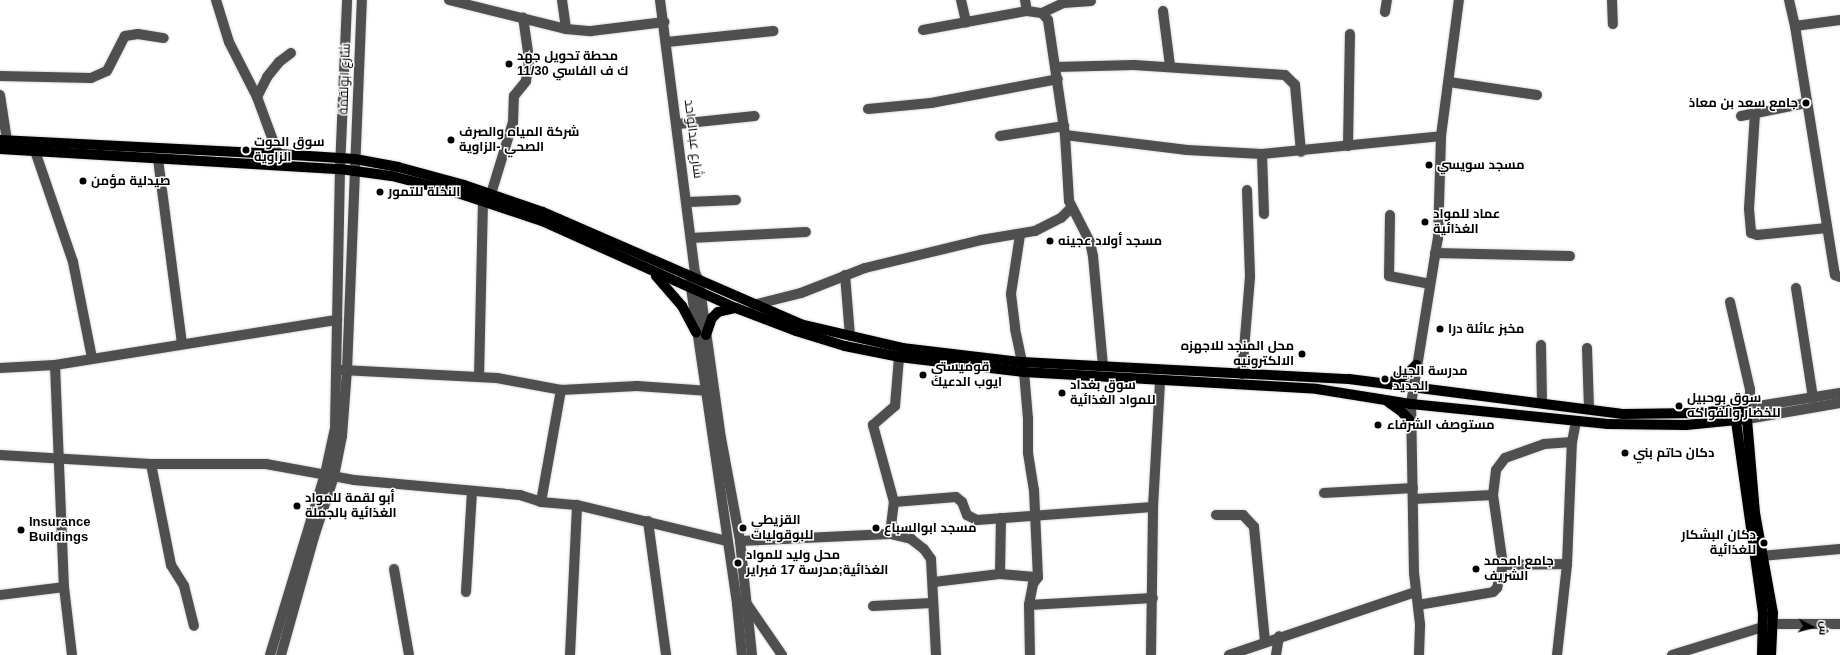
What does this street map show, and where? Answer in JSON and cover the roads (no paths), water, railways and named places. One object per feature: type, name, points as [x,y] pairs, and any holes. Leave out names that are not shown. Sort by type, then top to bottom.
[{"type":"main road","points":[[4,141],[278,154],[340,164],[355,170],[430,185],[483,201],[542,221],[652,271],[694,280]]},
{"type":"main road","points":[[0,148],[158,159],[340,164],[355,160],[406,168],[491,194],[543,212],[694,280],[800,324],[902,348],[1022,362],[1342,379],[1542,402],[1589,409],[1654,415],[1735,415],[1747,419]]},
{"type":"main road","points":[[652,271],[678,301],[701,334],[718,312],[736,308]]},
{"type":"main road","points":[[701,292],[736,308],[845,346],[899,358],[1024,372],[1317,389],[1411,404],[1576,421],[1662,426],[1735,415],[1746,408],[1771,655]]},
{"type":"main road","points":[[1387,384],[1407,374],[1416,365]]},
{"type":"main road","points":[[1382,399],[1402,411],[1413,424]]},
{"type":"main road","points":[[1735,415],[1768,625],[1762,655]]},
{"type":"street","points":[[216,0],[229,42],[257,97],[278,154]]},
{"type":"street","name":"شارع ابولقمة","points":[[342,370],[355,170],[362,0]]},
{"type":"street","points":[[450,0],[523,17],[566,29],[591,31],[664,22]]},
{"type":"street","points":[[562,0],[566,29]]},
{"type":"street","name":"شارع عبدالواحد","points":[[660,0],[688,202],[694,280]]},
{"type":"street","points":[[961,0],[966,22]]},
{"type":"street","points":[[1026,0],[1027,11]]},
{"type":"street","points":[[1385,12],[1387,0]]},
{"type":"street","points":[[1419,655],[1418,605],[1415,592],[1413,424],[1411,404],[1412,387],[1435,253],[1441,136],[1459,0]]},
{"type":"street","points":[[1612,0],[1612,24]]},
{"type":"street","points":[[1789,0],[1795,26],[1806,103],[1835,275],[1840,277]]},
{"type":"street","name":"شارع ابولقمة","points":[[342,370],[337,320],[344,1]]},
{"type":"street","points":[[923,30],[1027,11],[1042,13],[1063,4],[1091,1]]},
{"type":"street","points":[[1163,11],[1170,66]]},
{"type":"street","points":[[1042,13],[1049,24],[1058,79],[1071,208],[1087,236],[1093,256],[1103,366]]},
{"type":"street","points":[[491,194],[513,122],[514,96],[526,80],[529,59],[523,17]]},
{"type":"street","points":[[1795,26],[1840,20]]},
{"type":"street","points":[[667,42],[773,31]]},
{"type":"street","points":[[0,76],[91,78],[107,71],[125,36],[138,34],[164,38]]},
{"type":"street","points":[[1348,146],[1350,34]]},
{"type":"street","points":[[257,97],[267,77],[279,62],[291,53]]},
{"type":"street","points":[[1056,67],[1081,65],[1170,66],[1290,78],[1295,85],[1299,114],[1301,152]]},
{"type":"street","points":[[868,109],[931,103],[1058,79]]},
{"type":"street","points":[[1449,82],[1538,95]]},
{"type":"street","points":[[0,95],[4,141]]},
{"type":"street","points":[[1741,116],[1806,103]]},
{"type":"street","points":[[1755,114],[1749,209],[1751,233],[1757,235],[1827,228]]},
{"type":"street","points":[[678,124],[755,116]]},
{"type":"street","points":[[1000,136],[1064,130],[1187,150],[1262,154],[1301,152],[1441,136]]},
{"type":"street","points":[[35,151],[73,262],[92,358]]},
{"type":"street","points":[[1262,154],[1264,214]]},
{"type":"street","points":[[158,159],[182,343]]},
{"type":"street","points":[[1242,374],[1250,276],[1247,190]]},
{"type":"street","points":[[688,202],[736,200]]},
{"type":"street","points":[[479,377],[483,201]]},
{"type":"street","points":[[753,304],[801,293],[845,275],[981,240],[1020,235],[1049,226],[1071,208]]},
{"type":"street","points":[[1390,215],[1389,276],[1430,284]]},
{"type":"street","points":[[691,238],[806,232]]},
{"type":"street","points":[[1020,235],[1011,294],[1015,329],[1022,362]]},
{"type":"street","points":[[1435,253],[1570,256]]},
{"type":"street","points":[[845,275],[850,336]]},
{"type":"street","points":[[694,280],[701,292],[701,334]]},
{"type":"street","points":[[694,280],[742,655]]},
{"type":"street","points":[[1796,288],[1813,398]]},
{"type":"street","points":[[1730,302],[1750,389],[1750,395],[1744,404],[1746,408],[1840,393]]},
{"type":"street","points":[[0,368],[55,365],[182,343],[337,320]]},
{"type":"street","points":[[1541,344],[1542,402]]},
{"type":"street","points":[[1587,348],[1589,409]]},
{"type":"street","points":[[890,534],[894,502],[872,430],[876,421],[895,406],[899,358]]},
{"type":"street","points":[[55,365],[57,460],[64,587],[72,655]]},
{"type":"street","points":[[281,655],[330,475],[342,370],[497,378],[561,390],[637,386],[709,391]]},
{"type":"street","points":[[1024,372],[1028,453],[1035,516],[1038,577],[1033,584],[1029,605],[1030,655]]},
{"type":"street","points":[[1151,655],[1153,598],[1153,507],[1160,380]]},
{"type":"street","points":[[541,502],[561,390]]},
{"type":"street","points":[[709,391],[740,541],[752,655]]},
{"type":"street","points":[[1747,419],[1840,404]]},
{"type":"street","points":[[1557,655],[1567,564],[1572,442],[1576,421]]},
{"type":"street","points":[[1418,605],[1493,592],[1497,588],[1503,565],[1494,495],[1496,470],[1505,458],[1544,444],[1572,442]]},
{"type":"street","points":[[0,455],[57,460],[151,464],[266,464],[354,480],[520,494],[541,502],[577,505],[727,541]]},
{"type":"street","points":[[151,464],[171,565],[184,586],[194,626]]},
{"type":"street","points":[[270,655],[330,475]]},
{"type":"street","points":[[1324,493],[1413,488]]},
{"type":"street","points":[[466,592],[472,491]]},
{"type":"street","points":[[1413,499],[1494,495]]},
{"type":"street","points":[[894,502],[956,497],[962,502],[967,515],[974,519],[1153,507]]},
{"type":"street","points":[[570,655],[577,505]]},
{"type":"street","points":[[1216,515],[1243,516],[1254,527],[1265,642]]},
{"type":"street","points":[[1000,574],[1001,518]]},
{"type":"street","points":[[648,521],[666,655]]},
{"type":"street","points":[[740,541],[890,534],[911,539],[924,549],[931,559],[934,582],[932,602],[936,655]]},
{"type":"street","points":[[1761,556],[1840,549]]},
{"type":"street","points":[[1503,565],[1567,564]]},
{"type":"street","points":[[394,569],[409,655]]},
{"type":"street","points":[[934,582],[1000,574],[1038,577]]},
{"type":"street","points":[[0,595],[64,587]]},
{"type":"street","points":[[1229,655],[1279,636],[1415,592]]},
{"type":"street","points":[[1029,605],[1153,598]]},
{"type":"street","points":[[746,602],[782,655]]},
{"type":"street","points":[[873,606],[932,602]]},
{"type":"street","points":[[1672,655],[1768,625],[1840,624]]},
{"type":"street","points":[[1276,655],[1279,636]]},
{"type":"place","name":"محطة تحويل جهد 11/30 ك ف الفاسي","points":[[509,64]]},
{"type":"place","name":"جامع سعد بن معاذ","points":[[1806,103]]},
{"type":"place","name":"شركة المياه والصرف الصحي -الزاوية","points":[[451,140]]},
{"type":"place","name":"سوق الحوت الزاوية","points":[[246,150]]},
{"type":"place","name":"مسجد سويسي","points":[[1429,165]]},
{"type":"place","name":"صيدلية مؤمن","points":[[83,181]]},
{"type":"place","name":"النخلة للتمور","points":[[380,192]]},
{"type":"place","name":"عماد للمواد الغذائية","points":[[1425,222]]},
{"type":"place","name":"مسجد أولاد عجينه","points":[[1050,241]]},
{"type":"place","name":"مخبز عائلة درا","points":[[1440,329]]},
{"type":"place","name":"محل المنجد للاجهزه الالكترونيه","points":[[1302,354]]},
{"type":"place","name":"قوميستي ايوب الدعيك","points":[[923,375]]},
{"type":"place","name":"مدرسة الجيل الجديد","points":[[1385,379]]},
{"type":"place","name":"سوق بغداد للمواد الغذائية","points":[[1062,393]]},
{"type":"place","name":"سوق بوحبيل للخضار والفواكه","points":[[1679,406]]},
{"type":"place","name":"مستوصف الشرفاء","points":[[1378,425]]},
{"type":"place","name":"دكان حاتم بني","points":[[1625,453]]},
{"type":"place","name":"أبو لقمة للمواد الغذائية بالجملة","points":[[297,506]]},
{"type":"place","name":"القزيطي للبوقوليات","points":[[743,528]]},
{"type":"place","name":"مسجد ابوالسباع","points":[[876,528]]},
{"type":"place","name":"Insurance Buildings","points":[[21,530]]},
{"type":"place","name":"دكان البشكار للغذائية","points":[[1764,543]]},
{"type":"place","name":"محل وليد للمواد الغذائية;مدرسة 17 فبراير","points":[[738,563]]},
{"type":"place","name":"جامع امحمد الشريف","points":[[1476,569]]}]
